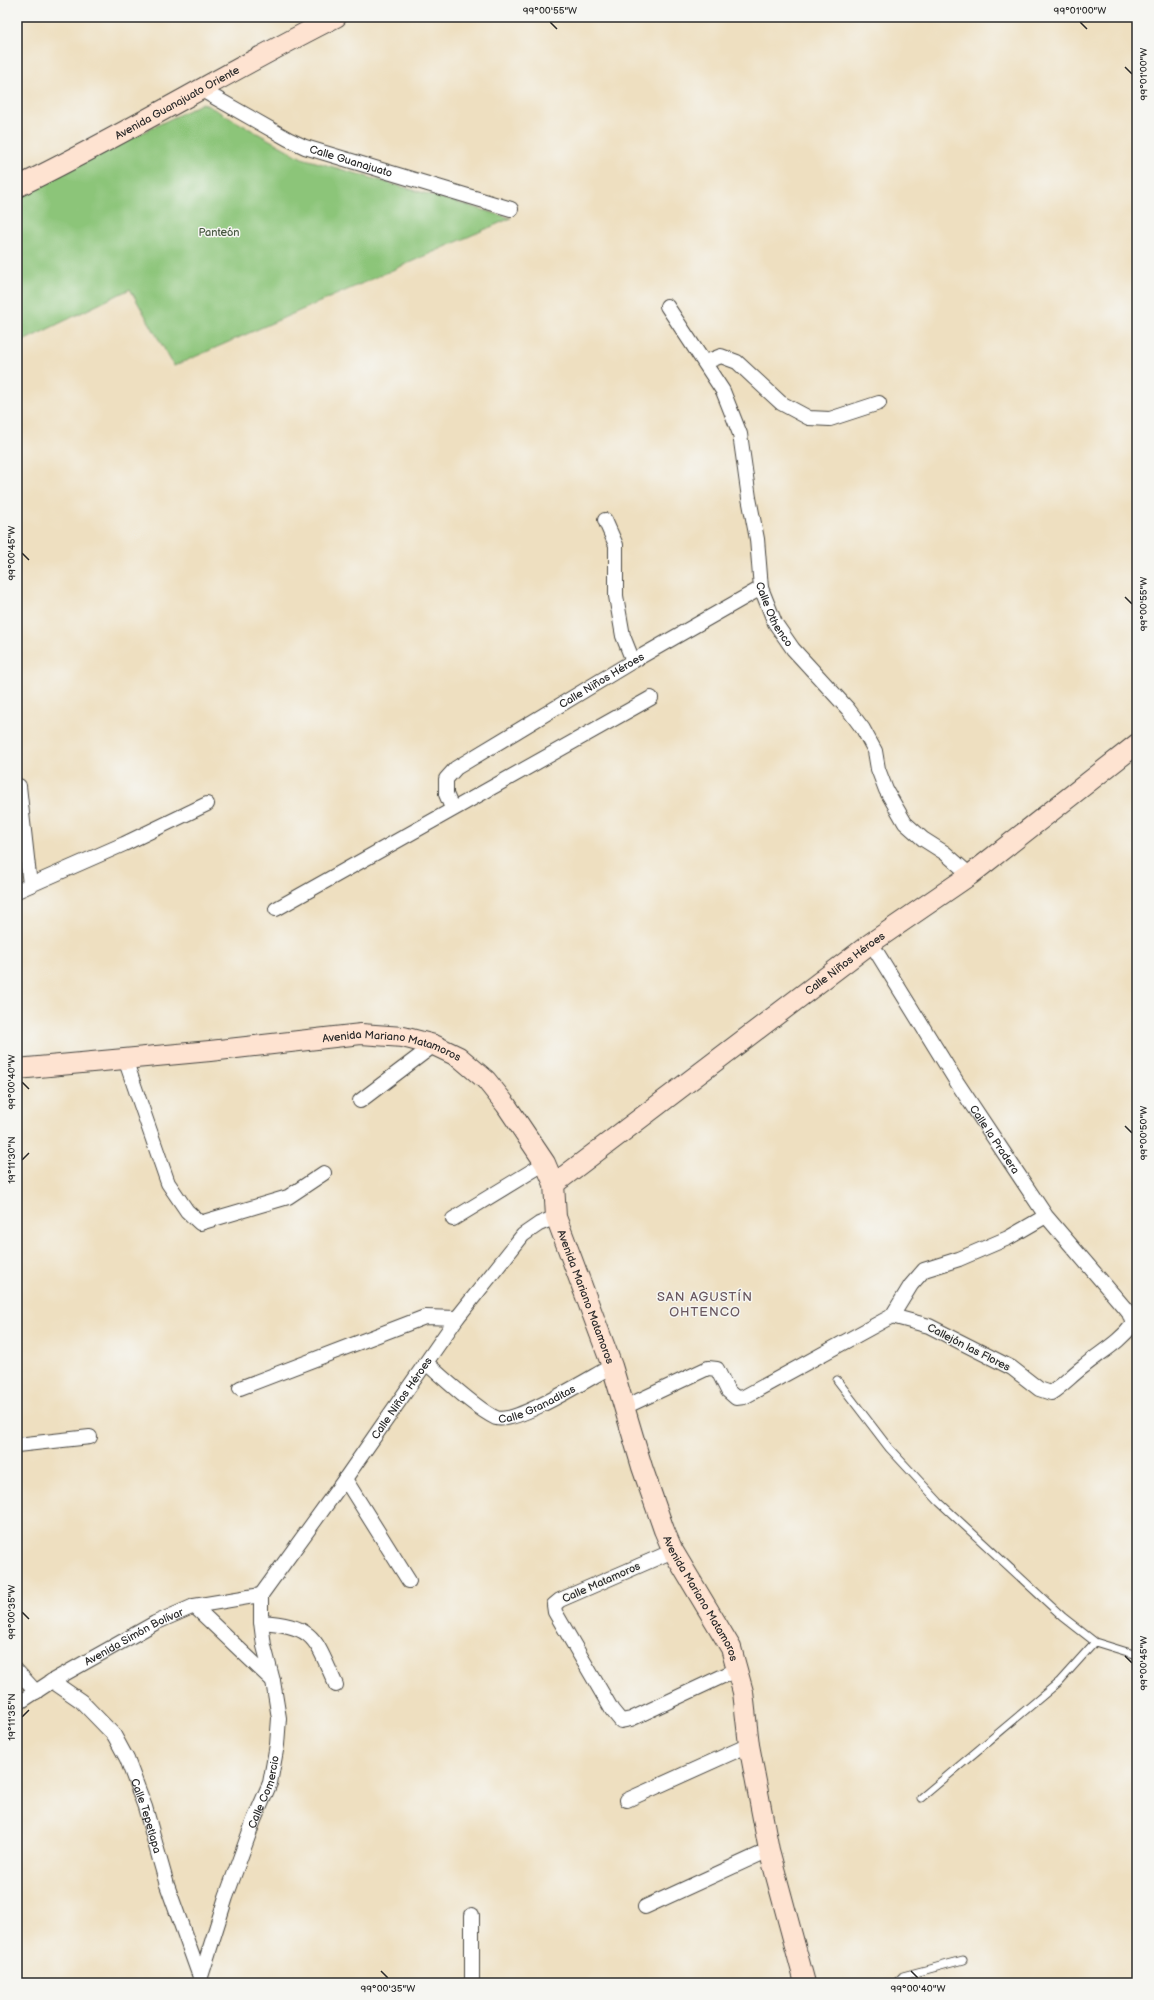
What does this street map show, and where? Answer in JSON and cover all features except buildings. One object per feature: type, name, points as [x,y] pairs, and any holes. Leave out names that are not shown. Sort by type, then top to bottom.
[{"type":"street","name":"Avenida Guanajuato Oriente","points":[[17,187],[77,158],[200,89],[336,17]]},
{"type":"street","name":"Calle Guanajuato","points":[[200,89],[288,139],[305,147],[511,209]]},
{"type":"street","name":"Calle Othenco","points":[[667,306],[706,362],[723,391],[740,434],[749,498],[757,539],[761,588],[775,622],[793,649],[848,709],[863,729],[874,751],[878,769],[886,790],[905,824],[923,839],[945,853],[970,875]]},
{"type":"street","points":[[706,362],[720,356],[737,362],[781,403],[809,418],[830,419],[879,403]]},
{"type":"street","points":[[605,520],[616,545],[616,596],[623,636],[633,662]]},
{"type":"street","name":"Calle Niños Héroes","points":[[452,808],[446,794],[446,779],[456,768],[633,662],[761,588]]},
{"type":"street","points":[[276,909],[452,808],[651,698]]},
{"type":"street","name":"Calle Niños Héroes","points":[[554,1184],[871,943],[970,875],[1137,744]]},
{"type":"street","points":[[19,786],[30,885]]},
{"type":"street","points":[[17,891],[124,844],[207,804]]},
{"type":"street","name":"Calle la Pradera","points":[[871,943],[958,1084],[1046,1216],[1129,1313],[1133,1324]]},
{"type":"street","name":"Avenida Mariano Matamoros","points":[[17,1069],[210,1051],[361,1034],[403,1037],[434,1045],[459,1057],[486,1080],[506,1105],[545,1163],[554,1184],[556,1217],[612,1366],[642,1467],[673,1551],[731,1648],[738,1669],[743,1692],[749,1745],[768,1850],[805,1983]]},
{"type":"street","points":[[360,1101],[434,1045]]},
{"type":"street","points":[[125,1059],[168,1183],[187,1210],[200,1223],[288,1197],[324,1173]]},
{"type":"street","points":[[453,1219],[545,1163]]},
{"type":"street","points":[[625,1406],[708,1368],[717,1369],[728,1391],[736,1398],[744,1397],[892,1316],[911,1285],[924,1270],[959,1259],[1008,1238],[1046,1216]]},
{"type":"street","name":"Calle Niños Héroes","points":[[261,1595],[457,1318],[523,1235],[539,1224],[556,1217]]},
{"type":"street","name":"Callejón las Flores","points":[[892,1316],[929,1326],[1012,1368],[1039,1389],[1051,1393],[1126,1334],[1133,1324]]},
{"type":"street","points":[[240,1388],[425,1317],[457,1318]]},
{"type":"street","name":"Calle Granaditas","points":[[426,1363],[486,1412],[498,1418],[509,1419],[532,1410],[612,1366]]},
{"type":"street","points":[[17,1445],[90,1437]]},
{"type":"street","points":[[345,1478],[409,1581]]},
{"type":"street","name":"Calle Matamoros","points":[[673,1551],[560,1600],[554,1605],[555,1612],[612,1710],[621,1721],[626,1721],[738,1669]]},
{"type":"street","name":"Avenida Simón Bolívar","points":[[17,1704],[52,1681],[155,1623],[194,1606],[261,1595]]},
{"type":"street","name":"Calle Comercio","points":[[200,1980],[239,1862],[270,1783],[277,1745],[279,1718],[273,1681],[264,1646],[261,1622],[261,1595]]},
{"type":"street","points":[[194,1606],[273,1681]]},
{"type":"street","points":[[261,1622],[287,1624],[308,1633],[317,1643],[336,1685]]},
{"type":"street","points":[[17,1671],[36,1692]]},
{"type":"street","name":"Calle Tepetlapa","points":[[52,1681],[82,1701],[114,1735],[127,1759],[145,1808],[168,1885],[200,1980]]},
{"type":"street","points":[[628,1800],[749,1745]]},
{"type":"street","points":[[645,1907],[768,1850]]},
{"type":"street","points":[[472,1915],[472,1983]]},
{"type":"lane","points":[[837,1380],[889,1448],[940,1502],[1063,1617],[1095,1642],[1137,1655]]},
{"type":"lane","points":[[921,1798],[1059,1682],[1095,1642]]},
{"type":"lane","points":[[896,1983],[903,1976],[963,1960]]},
{"type":"green space","name":"Panteón","points":[[203,103],[302,158],[511,218],[174,366],[130,289],[17,344],[17,194]]},
{"type":"district","name":"SAN AGUSTÍN OHTENCO","points":[[705,1304]]}]
